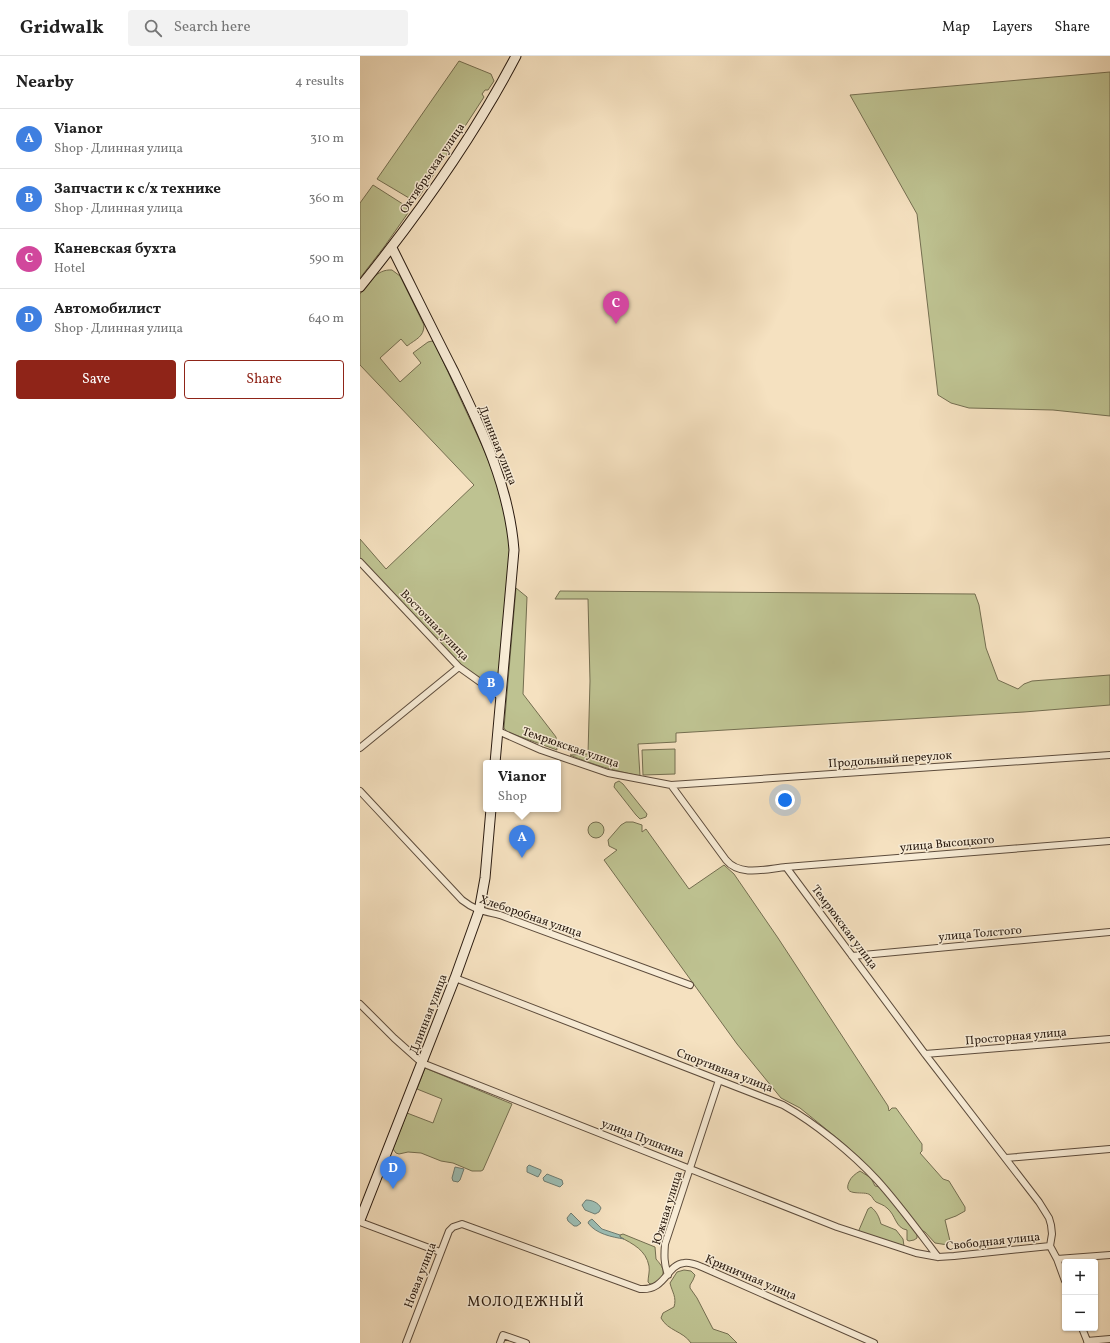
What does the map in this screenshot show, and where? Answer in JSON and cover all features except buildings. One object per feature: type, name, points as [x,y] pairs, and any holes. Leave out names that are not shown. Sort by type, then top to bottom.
[{"type":"street","name":"Октябрьская улица","points":[[360,287],[392,248],[451,164],[516,56]]},
{"type":"street","name":"Длинная улица","points":[[392,248],[465,396],[492,455],[504,491],[511,524],[514,550],[495,760]]},
{"type":"street","name":"Восточная улица","points":[[360,562],[459,667],[501,697]]},
{"type":"street","points":[[360,748],[459,667]]},
{"type":"street","name":"Темрюкская улица","points":[[498,731],[541,750],[608,773],[671,785]]},
{"type":"street","name":"Продольный переулок","points":[[671,785],[1110,755]]},
{"type":"street","points":[[671,785],[726,860],[733,867],[746,871],[786,867]]},
{"type":"street","name":"Хлеборобная улица","points":[[360,791],[462,900],[479,911],[500,914],[690,985]]},
{"type":"street","name":"Длинная улица","points":[[360,1221],[455,978],[479,911],[485,878],[491,812]]},
{"type":"street","name":"улица Высоцкого","points":[[786,867],[1110,841]]},
{"type":"street","name":"Темрюкская улица","points":[[786,867],[925,1054],[1039,1202],[1049,1218],[1051,1225],[1052,1234],[1050,1246]]},
{"type":"street","name":"улица Толстого","points":[[852,956],[1110,932]]},
{"type":"street","name":"Спортивная улица","points":[[455,978],[783,1105],[814,1125],[878,1181],[938,1257]]},
{"type":"street","name":"улица Пушкина","points":[[360,1004],[422,1063],[691,1168],[837,1227],[916,1254],[938,1257]]},
{"type":"street","name":"Просторная улица","points":[[925,1054],[1110,1039]]},
{"type":"street","name":"Южная улица","points":[[668,1275],[664,1262],[666,1244],[718,1080]]},
{"type":"street","points":[[1006,1158],[1110,1149]]},
{"type":"street","points":[[360,1221],[440,1252]]},
{"type":"street","name":"Новая улица","points":[[406,1343],[449,1231],[459,1224],[465,1225]]},
{"type":"street","name":"Криничная улица","points":[[465,1225],[640,1290],[654,1288],[661,1283],[677,1265],[682,1263],[702,1267],[874,1343]]},
{"type":"street","points":[[1050,1246],[1062,1273]]},
{"type":"street","name":"Свободная улица","points":[[938,1257],[1050,1246]]},
{"type":"street","points":[[1057,1259],[1110,1255]]},
{"type":"street","points":[[1083,1331],[1087,1342],[1110,1339]]},
{"type":"street","points":[[500,1343],[503,1335],[526,1343]]},
{"type":"green space","points":[[459,61],[491,74],[494,81],[488,90],[485,90],[482,94],[484,97],[419,197],[409,198],[377,179]]},
{"type":"green space","points":[[1110,72],[1110,416],[1053,410],[969,408],[951,403],[938,395],[917,214],[850,95]]},
{"type":"green space","points":[[373,185],[406,206],[408,213],[360,278],[360,203]]},
{"type":"green space","points":[[386,270],[392,270],[400,276],[424,325],[424,329],[419,337],[407,346],[401,339],[380,358],[400,382],[421,363],[413,353],[428,342],[432,341],[435,344],[485,452],[495,478],[510,535],[499,684],[493,687],[459,664],[360,558],[360,539],[386,569],[474,485],[360,365],[360,294],[377,274]]},
{"type":"green space","points":[[516,588],[527,597],[523,694],[556,737],[557,750],[507,732],[504,728]]},
{"type":"green space","points":[[560,591],[975,594],[979,605],[986,648],[998,680],[1018,689],[1024,684],[1032,681],[1110,675],[1110,705],[1024,712],[676,733],[676,742],[638,744],[640,776],[587,762],[570,755],[588,754],[590,681],[588,599],[555,599]]},
{"type":"green space","points":[[675,749],[675,774],[643,775],[642,750]]},
{"type":"green space","points":[[619,781],[647,814],[646,817],[640,819],[614,787],[615,783]]},
{"type":"green space","points":[[596,822],[602,824],[604,830],[602,836],[596,838],[590,836],[588,830],[590,824]]},
{"type":"green space","points":[[626,822],[633,822],[642,825],[642,832],[646,829],[689,889],[724,865],[734,874],[778,938],[888,1106],[889,1111],[892,1108],[896,1108],[922,1144],[922,1151],[920,1153],[943,1179],[949,1181],[965,1207],[965,1211],[945,1220],[950,1241],[948,1245],[935,1243],[925,1232],[921,1230],[902,1205],[862,1160],[842,1142],[800,1108],[781,1098],[737,1044],[604,860],[617,850],[609,846],[608,840],[621,825]]},
{"type":"green space","points":[[425,1068],[512,1104],[483,1170],[472,1171],[453,1163],[441,1161],[421,1153],[408,1152],[399,1154],[393,1149],[407,1113],[433,1123],[442,1099],[417,1089]]},
{"type":"green space","points":[[860,1171],[871,1178],[875,1186],[880,1187],[917,1234],[917,1238],[909,1241],[907,1240],[907,1230],[900,1227],[890,1211],[885,1206],[876,1202],[870,1195],[855,1193],[849,1190],[848,1187],[850,1180]]},
{"type":"green space","points":[[871,1207],[878,1215],[881,1224],[896,1230],[903,1239],[904,1246],[861,1234],[859,1230],[868,1209]]},
{"type":"green space","points":[[623,1234],[655,1247],[656,1259],[663,1269],[663,1274],[656,1283],[650,1284],[648,1282],[649,1268],[645,1256],[638,1248],[620,1237],[620,1235]]},
{"type":"green space","points":[[684,1270],[691,1271],[695,1275],[690,1288],[697,1298],[713,1329],[728,1334],[737,1343],[691,1343],[684,1336],[668,1326],[661,1318],[663,1313],[674,1307],[675,1297],[670,1283],[677,1272]]},
{"type":"water","points":[[529,1165],[541,1170],[538,1177],[527,1172],[527,1167]]},
{"type":"water","points":[[455,1167],[464,1169],[458,1182],[453,1181],[452,1178]]},
{"type":"water","points":[[547,1174],[562,1180],[563,1184],[560,1187],[544,1181],[543,1178]]},
{"type":"water","points":[[586,1200],[598,1204],[601,1208],[599,1212],[595,1214],[585,1210],[582,1205]]},
{"type":"water","points":[[571,1213],[581,1223],[577,1226],[574,1226],[568,1221],[567,1218]]},
{"type":"water","points":[[592,1219],[602,1229],[620,1235],[620,1237],[624,1239],[609,1236],[595,1230],[588,1223]]},
{"type":"place","name":"Каневская бухта","points":[[616,324]]},
{"type":"place","name":"Запчасти к с/х технике","points":[[491,704]]},
{"type":"place","name":"Vianor","points":[[522,858]]},
{"type":"place","name":"Автомобилист","points":[[393,1189]]},
{"type":"district","name":"МОЛОДЕЖНЫЙ","points":[[526,1301]]}]
